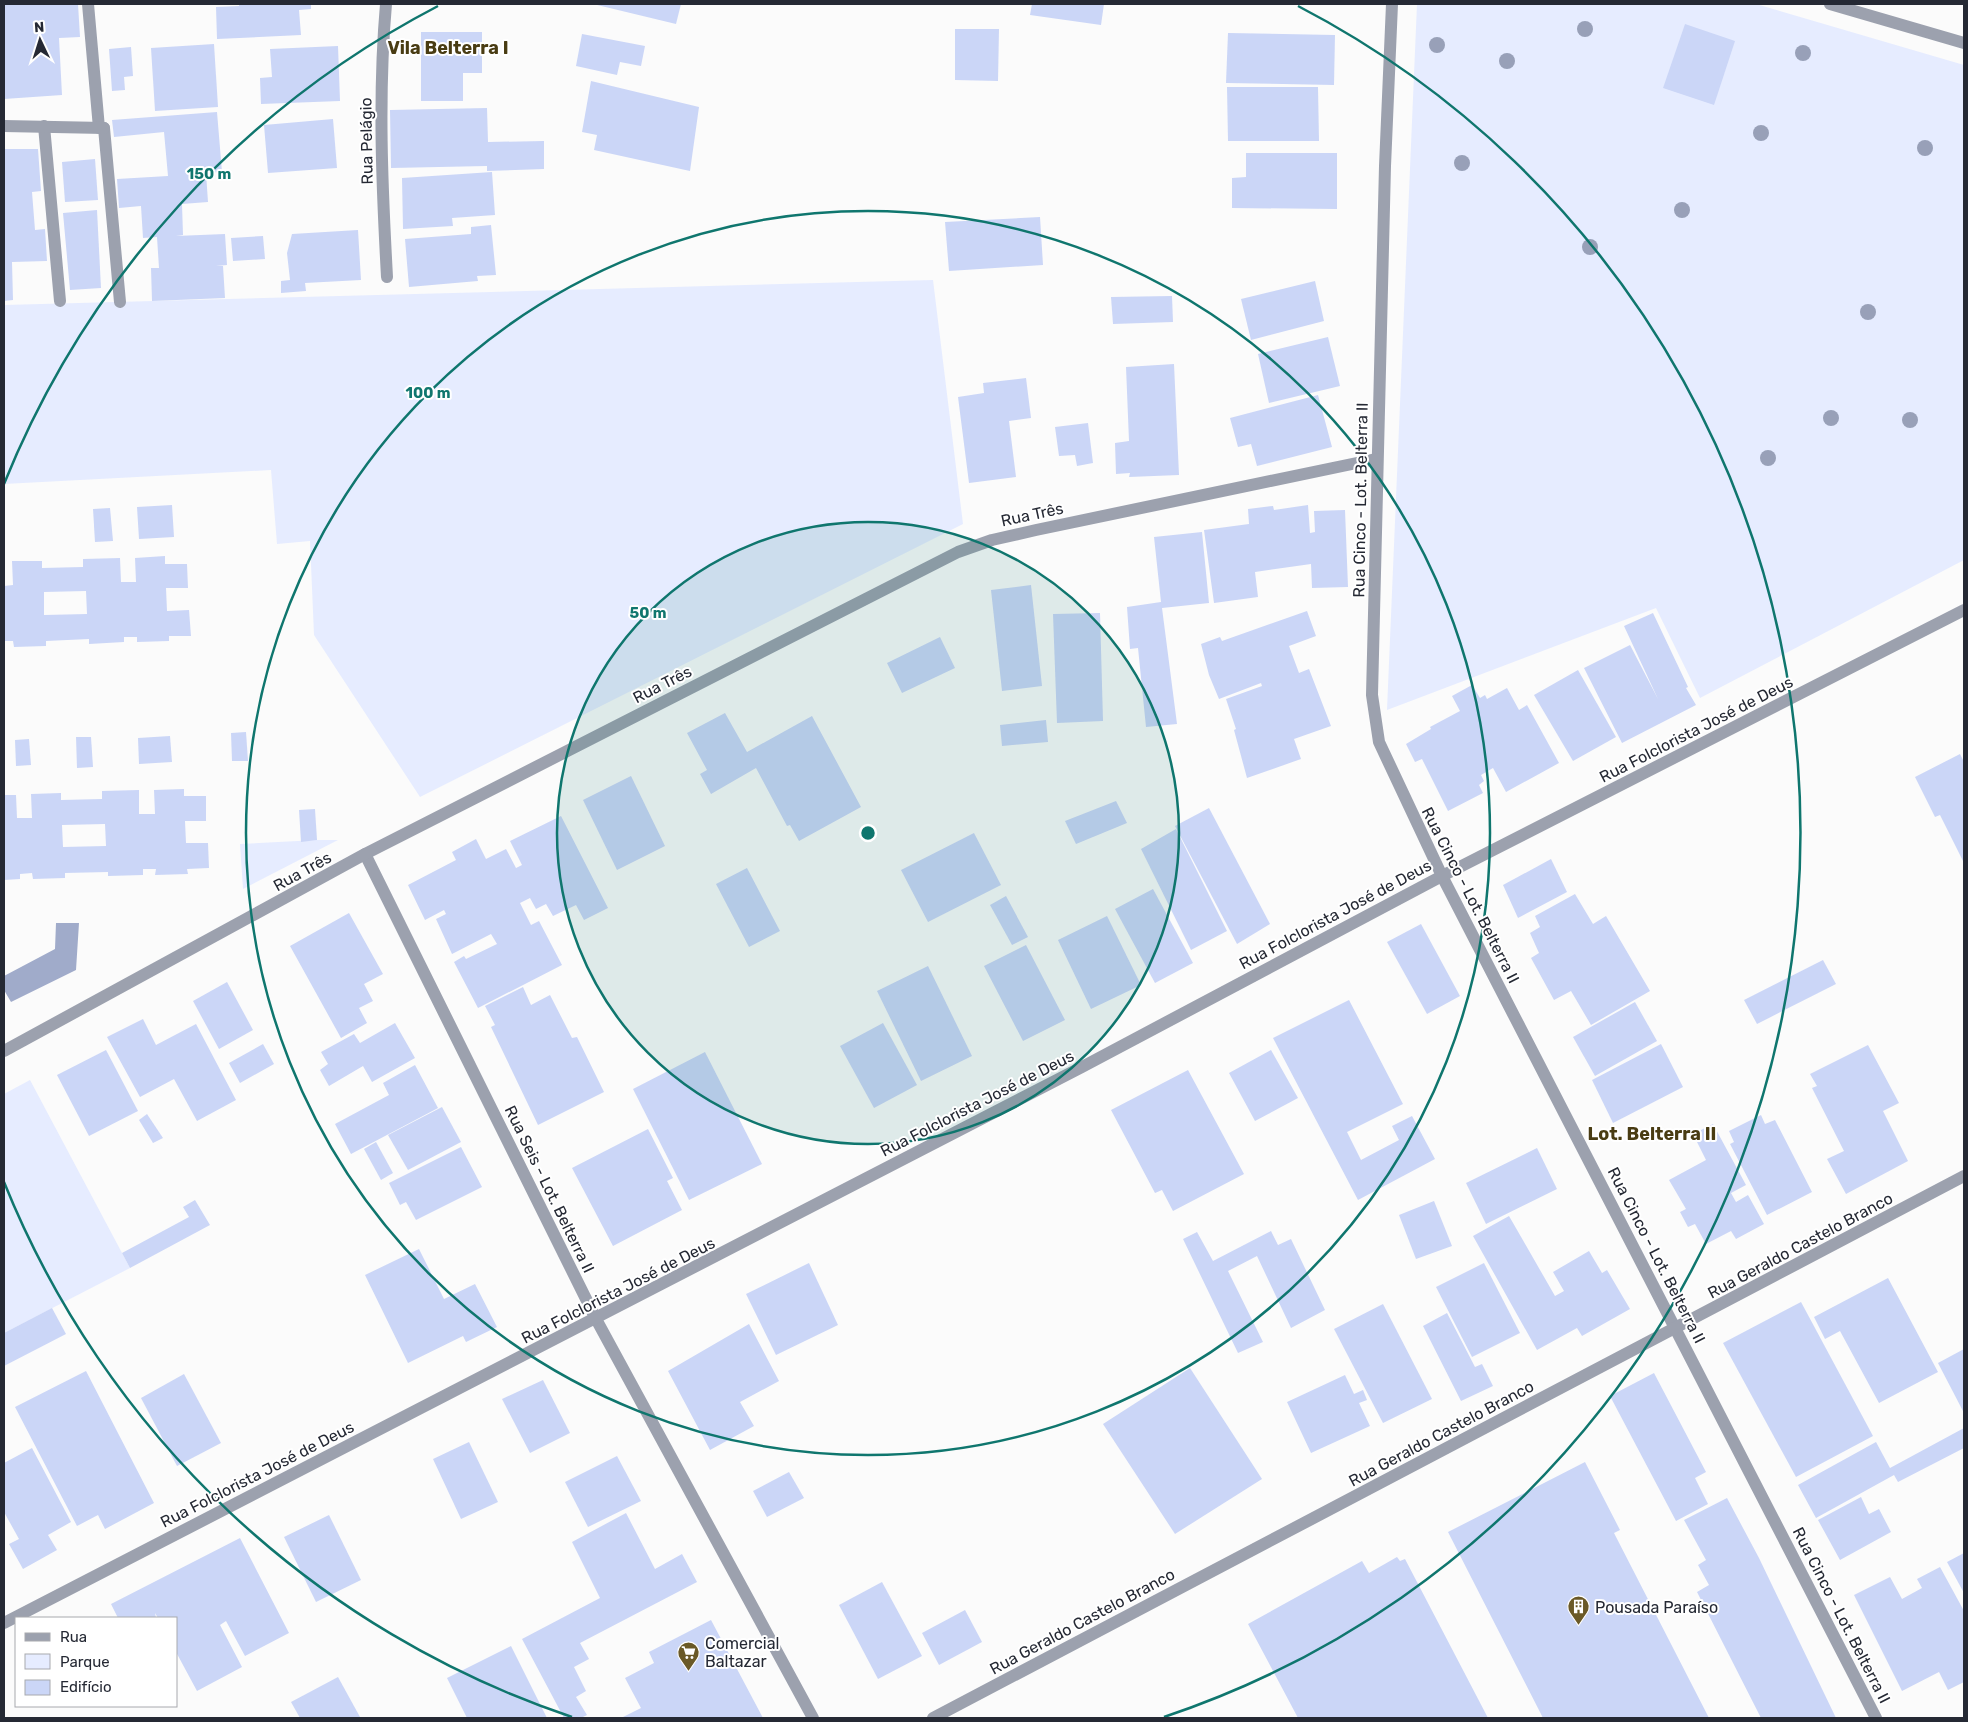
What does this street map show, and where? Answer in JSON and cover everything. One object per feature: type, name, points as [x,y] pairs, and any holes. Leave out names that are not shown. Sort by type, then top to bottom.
[{"type":"street","points":[[88,4],[120,302]]},
{"type":"street","name":"Rua Pelágio","points":[[386,4],[381,59],[380,151],[387,277]]},
{"type":"street","name":"Rua Cinco - Lot. Belterra II","points":[[1392,4],[1376,459],[1372,695],[1380,742],[1442,876],[1876,1718]]},
{"type":"street","points":[[1830,4],[1964,44]]},
{"type":"street","points":[[4,126],[101,128]]},
{"type":"street","points":[[44,126],[60,301]]},
{"type":"street","name":"Rua Três","points":[[4,1051],[365,854],[958,552],[992,540],[1036,530],[1376,459]]},
{"type":"street","name":"Rua Folclorista José de Deus","points":[[16,1617],[1074,1072],[1442,876],[1964,610]]},
{"type":"street","name":"Rua Seis - Lot. Belterra II","points":[[365,854],[596,1319],[813,1718]]},
{"type":"street","name":"Rua Geraldo Castelo Branco","points":[[933,1718],[1964,1176]]},
{"type":"green space","points":[[1417,4],[1756,4],[1964,65],[1964,560],[1700,698],[1656,608],[1387,710]]},
{"type":"green space","points":[[933,280],[963,524],[420,797],[314,635],[310,541],[277,544],[271,470],[4,484],[4,305]]},
{"type":"green space","points":[[338,840],[243,889],[240,844]]},
{"type":"green space","points":[[30,1080],[130,1268],[4,1333],[4,1094]]},
{"type":"water","points":[[56,923],[79,923],[76,970],[11,1002],[4,990],[4,976],[55,949]]},
{"type":"building","points":[[4,4],[78,4],[80,37],[59,38],[62,95],[4,99]]},
{"type":"building","points":[[239,4],[311,4],[311,9],[299,10],[301,35],[217,39],[216,7],[239,6]]},
{"type":"building","points":[[593,4],[681,4],[676,24]]},
{"type":"building","points":[[1032,4],[1104,4],[1101,25],[1030,15]]},
{"type":"building","points":[[1685,24],[1735,41],[1714,105],[1663,88]]},
{"type":"building","points":[[955,29],[999,29],[998,81],[955,80]]},
{"type":"building","points":[[421,32],[482,32],[482,73],[463,73],[463,101],[421,101]]},
{"type":"building","points":[[1228,33],[1335,35],[1334,85],[1226,83]]},
{"type":"building","points":[[582,34],[645,46],[641,66],[620,62],[617,75],[576,66]]},
{"type":"building","points":[[214,44],[218,107],[155,111],[151,48]]},
{"type":"building","points":[[338,46],[340,101],[261,104],[260,78],[272,77],[270,49]]},
{"type":"building","points":[[131,47],[133,76],[124,77],[125,90],[112,91],[109,49]]},
{"type":"building","points":[[591,81],[699,107],[690,171],[594,150],[597,135],[582,132]]},
{"type":"building","points":[[1227,87],[1318,87],[1319,141],[1228,141]]},
{"type":"building","points":[[487,108],[488,142],[544,141],[544,169],[487,171],[487,166],[391,168],[390,110]]},
{"type":"building","points":[[217,112],[222,172],[206,173],[208,202],[182,204],[183,235],[176,236],[225,234],[227,265],[216,266],[223,266],[225,298],[152,301],[151,268],[159,268],[157,237],[143,238],[141,206],[119,208],[117,179],[168,176],[164,132],[114,137],[112,120]]},
{"type":"building","points":[[333,119],[337,168],[268,173],[264,125]]},
{"type":"building","points":[[4,149],[38,149],[41,191],[32,192],[35,230],[45,229],[47,261],[12,262],[13,300],[4,301]]},
{"type":"building","points":[[1246,153],[1337,153],[1337,209],[1232,208],[1232,178],[1246,177]]},
{"type":"building","points":[[95,159],[98,200],[65,202],[62,162]]},
{"type":"building","points":[[492,172],[495,215],[452,218],[453,226],[403,229],[402,178]]},
{"type":"building","points":[[97,210],[101,288],[70,290],[63,213]]},
{"type":"building","points":[[1040,217],[1043,265],[949,271],[945,222]]},
{"type":"building","points":[[491,225],[496,275],[477,276],[478,281],[409,287],[405,239],[471,234],[471,227]]},
{"type":"building","points":[[358,230],[361,280],[305,283],[306,291],[281,293],[281,281],[290,280],[287,253],[292,234]]},
{"type":"building","points":[[263,236],[265,259],[233,261],[231,238]]},
{"type":"building","points":[[1315,281],[1324,321],[1251,340],[1241,299]]},
{"type":"building","points":[[1172,296],[1173,322],[1113,324],[1111,297]]},
{"type":"building","points":[[1328,337],[1340,386],[1269,403],[1258,354]]},
{"type":"building","points":[[1174,364],[1179,475],[1129,477],[1130,473],[1116,474],[1115,443],[1129,441],[1126,367]]},
{"type":"building","points":[[1026,378],[1031,418],[1009,421],[1016,477],[969,483],[958,397],[984,393],[983,383]]},
{"type":"building","points":[[1318,395],[1332,447],[1257,466],[1251,444],[1238,447],[1230,418]]},
{"type":"building","points":[[1088,423],[1093,463],[1077,466],[1075,455],[1059,456],[1055,427]]},
{"type":"building","points":[[172,505],[174,537],[139,539],[137,507]]},
{"type":"building","points":[[1308,505],[1310,533],[1315,532],[1314,511],[1345,510],[1348,587],[1312,588],[1311,564],[1255,572],[1258,597],[1214,603],[1204,530],[1249,524],[1248,509],[1273,506],[1274,510]]},
{"type":"building","points":[[110,508],[113,541],[95,542],[93,509]]},
{"type":"building","points":[[1202,532],[1209,603],[1162,608],[1177,724],[1146,727],[1138,648],[1130,649],[1127,607],[1161,602],[1154,537]]},
{"type":"building","points":[[165,556],[165,564],[187,564],[188,588],[166,588],[167,611],[189,610],[191,636],[169,636],[169,641],[137,642],[137,637],[124,637],[124,642],[89,644],[89,639],[46,641],[46,646],[14,647],[13,641],[4,641],[4,586],[13,585],[12,561],[42,561],[42,568],[83,567],[83,559],[120,558],[121,582],[136,582],[135,558]],"holes":[[[86,591],[87,614],[44,615],[44,592]]]},
{"type":"building","points":[[1031,585],[1042,686],[1002,691],[991,590]]},
{"type":"building","points":[[1307,611],[1316,636],[1289,646],[1299,673],[1309,669],[1331,726],[1294,739],[1301,759],[1247,778],[1234,730],[1236,729],[1226,699],[1262,686],[1261,683],[1219,699],[1209,675],[1201,644],[1220,637],[1222,641]]},
{"type":"building","points":[[1100,613],[1103,721],[1057,723],[1053,614]]},
{"type":"building","points":[[1653,613],[1688,687],[1686,688],[1696,705],[1622,743],[1584,668],[1630,645],[1658,699],[1624,626]]},
{"type":"building","points":[[940,637],[955,668],[902,693],[887,663]]},
{"type":"building","points":[[1578,670],[1616,737],[1573,761],[1534,695]]},
{"type":"building","points":[[1472,685],[1480,698],[1485,695],[1487,699],[1507,688],[1519,710],[1527,705],[1559,763],[1506,792],[1493,768],[1481,775],[1484,781],[1479,785],[1483,793],[1448,811],[1422,759],[1415,762],[1406,744],[1431,729],[1430,727],[1460,711],[1452,696]]},
{"type":"building","points":[[725,713],[747,752],[812,716],[861,807],[799,841],[790,825],[787,826],[756,768],[711,794],[700,774],[707,770],[687,733]]},
{"type":"building","points":[[1046,720],[1048,742],[1002,746],[1000,725]]},
{"type":"building","points":[[246,732],[248,761],[232,761],[231,733]]},
{"type":"building","points":[[170,736],[172,762],[139,764],[138,738]]},
{"type":"building","points":[[76,737],[91,737],[93,767],[77,768]]},
{"type":"building","points":[[29,739],[31,765],[16,766],[15,740]]},
{"type":"building","points":[[1960,754],[1964,762],[1964,863],[1940,815],[1935,817],[1915,777]]},
{"type":"building","points":[[631,776],[665,846],[617,870],[583,800]]},
{"type":"building","points":[[184,789],[184,796],[206,796],[206,821],[185,821],[186,843],[208,843],[209,868],[187,869],[188,874],[155,875],[156,869],[143,869],[143,875],[108,876],[108,872],[65,873],[65,878],[33,879],[32,873],[20,874],[20,879],[4,880],[4,795],[16,795],[17,818],[32,818],[31,794],[61,793],[61,800],[102,799],[102,791],[139,790],[139,814],[155,814],[154,790]],"holes":[[[105,824],[106,846],[63,847],[62,825]]]},
{"type":"building","points":[[1116,801],[1127,823],[1076,844],[1065,821]]},
{"type":"building","points":[[1209,808],[1270,924],[1237,944],[1175,826]]},
{"type":"building","points":[[315,809],[317,840],[301,842],[299,810]]},
{"type":"building","points":[[561,816],[608,908],[584,920],[576,905],[553,916],[546,904],[536,909],[530,898],[520,903],[531,925],[539,921],[562,965],[478,1008],[454,962],[464,956],[466,959],[497,944],[491,934],[452,954],[436,919],[446,914],[444,910],[425,920],[408,885],[456,860],[452,852],[476,839],[486,859],[506,849],[516,868],[522,865],[510,841]]},
{"type":"building","points":[[1176,829],[1227,931],[1191,950],[1141,849]]},
{"type":"building","points":[[974,833],[1001,885],[928,922],[901,870]]},
{"type":"building","points":[[1551,859],[1567,892],[1518,918],[1503,885]]},
{"type":"building","points":[[747,868],[780,931],[749,947],[716,884]]},
{"type":"building","points":[[1153,889],[1193,963],[1155,983],[1115,909]]},
{"type":"building","points":[[1575,894],[1593,924],[1606,916],[1650,991],[1591,1025],[1571,991],[1554,1000],[1531,958],[1539,953],[1530,933],[1540,927],[1535,916]]},
{"type":"building","points":[[1006,896],[1028,937],[1012,945],[990,905]]},
{"type":"building","points":[[349,913],[383,974],[364,984],[373,1001],[359,1008],[367,1023],[341,1038],[290,946]]},
{"type":"building","points":[[1107,916],[1141,985],[1091,1009],[1058,940]]},
{"type":"building","points":[[1421,924],[1460,996],[1427,1014],[1387,942]]},
{"type":"building","points":[[1026,945],[1065,1020],[1023,1041],[984,966]]},
{"type":"building","points":[[1823,960],[1836,984],[1757,1024],[1744,1000]]},
{"type":"building","points":[[928,966],[972,1056],[921,1081],[877,991]]},
{"type":"building","points":[[227,982],[253,1030],[219,1049],[193,1001]]},
{"type":"building","points":[[523,987],[531,1005],[550,995],[572,1038],[577,1037],[604,1092],[538,1125],[491,1027],[495,1025],[485,1006]]},
{"type":"building","points":[[1349,1000],[1403,1104],[1347,1132],[1361,1160],[1399,1140],[1392,1126],[1412,1116],[1435,1159],[1358,1200],[1273,1038]]},
{"type":"building","points":[[1635,1002],[1657,1041],[1595,1076],[1573,1037]]},
{"type":"building","points":[[143,1019],[156,1045],[196,1024],[236,1100],[197,1121],[174,1079],[140,1097],[107,1037]]},
{"type":"building","points":[[395,1023],[415,1058],[372,1082],[363,1066],[329,1086],[320,1070],[328,1064],[321,1052],[354,1034],[360,1043]]},
{"type":"building","points":[[883,1023],[917,1085],[874,1108],[840,1046]]},
{"type":"building","points":[[263,1044],[274,1064],[240,1083],[229,1063]]},
{"type":"building","points":[[1661,1044],[1683,1087],[1613,1123],[1592,1080]]},
{"type":"building","points":[[1868,1045],[1899,1103],[1883,1111],[1908,1161],[1846,1194],[1827,1159],[1844,1151],[1812,1088],[1817,1086],[1810,1074]]},
{"type":"building","points":[[106,1050],[138,1111],[89,1136],[57,1075]]},
{"type":"building","points":[[1271,1050],[1298,1098],[1255,1121],[1229,1073]]},
{"type":"building","points":[[705,1052],[762,1164],[689,1200],[633,1089]]},
{"type":"building","points":[[415,1065],[438,1108],[351,1154],[335,1124],[389,1095],[383,1083]]},
{"type":"building","points":[[1188,1070],[1244,1174],[1173,1211],[1162,1190],[1155,1193],[1111,1110]]},
{"type":"building","points":[[442,1107],[461,1142],[408,1170],[388,1135]]},
{"type":"building","points":[[147,1114],[163,1138],[153,1143],[139,1120]]},
{"type":"building","points":[[1761,1115],[1765,1124],[1775,1120],[1812,1192],[1767,1215],[1730,1144],[1734,1142],[1729,1131]]},
{"type":"building","points":[[1713,1124],[1746,1185],[1731,1193],[1736,1202],[1748,1195],[1764,1224],[1736,1239],[1731,1231],[1706,1244],[1695,1224],[1688,1227],[1680,1212],[1686,1209],[1669,1180],[1706,1160],[1693,1134]]},
{"type":"building","points":[[648,1129],[673,1178],[667,1181],[682,1210],[613,1246],[572,1168]]},
{"type":"building","points":[[376,1142],[393,1173],[381,1180],[364,1149]]},
{"type":"building","points":[[461,1147],[482,1187],[416,1220],[406,1202],[400,1205],[389,1183]]},
{"type":"building","points":[[1537,1148],[1557,1189],[1486,1224],[1466,1183]]},
{"type":"building","points":[[195,1200],[210,1225],[130,1268],[122,1253],[189,1217],[183,1207]]},
{"type":"building","points":[[1434,1201],[1452,1246],[1416,1259],[1399,1215]]},
{"type":"building","points":[[1509,1216],[1555,1296],[1564,1291],[1553,1272],[1589,1251],[1602,1273],[1607,1270],[1630,1309],[1582,1336],[1577,1328],[1537,1350],[1473,1236]]},
{"type":"building","points":[[1271,1231],[1278,1245],[1291,1239],[1325,1310],[1291,1328],[1257,1256],[1228,1271],[1263,1342],[1238,1353],[1183,1239],[1197,1232],[1213,1261]]},
{"type":"building","points":[[419,1249],[444,1299],[475,1284],[497,1327],[466,1342],[463,1336],[408,1363],[365,1275]]},
{"type":"building","points":[[809,1263],[838,1325],[776,1355],[746,1294]]},
{"type":"building","points":[[1484,1263],[1520,1333],[1472,1357],[1436,1287]]},
{"type":"building","points":[[1888,1278],[1938,1372],[1879,1403],[1840,1331],[1825,1339],[1814,1317]]},
{"type":"building","points":[[1801,1302],[1873,1436],[1796,1477],[1723,1343]]},
{"type":"building","points":[[1383,1304],[1432,1399],[1383,1423],[1334,1329]]},
{"type":"building","points":[[52,1308],[66,1334],[4,1366],[4,1333]]},
{"type":"building","points":[[1447,1313],[1475,1367],[1482,1364],[1493,1386],[1461,1401],[1423,1326]]},
{"type":"building","points":[[749,1324],[779,1381],[740,1402],[754,1426],[710,1450],[668,1371]]},
{"type":"building","points":[[1964,1349],[1964,1413],[1938,1363]]},
{"type":"building","points":[[1190,1368],[1262,1479],[1175,1534],[1103,1424]]},
{"type":"building","points":[[86,1371],[154,1503],[105,1529],[98,1515],[77,1526],[15,1407]]},
{"type":"building","points":[[1654,1373],[1706,1472],[1695,1478],[1708,1504],[1676,1521],[1610,1396]]},
{"type":"building","points":[[184,1374],[221,1443],[177,1466],[141,1398]]},
{"type":"building","points":[[1345,1375],[1354,1394],[1363,1390],[1367,1400],[1359,1403],[1370,1426],[1311,1453],[1287,1402]]},
{"type":"building","points":[[543,1380],[570,1433],[530,1453],[502,1399]]},
{"type":"building","points":[[1964,1428],[1964,1448],[1898,1482],[1894,1475],[1816,1518],[1798,1485],[1876,1442],[1890,1468]]},
{"type":"building","points":[[469,1442],[498,1502],[461,1519],[433,1459]]},
{"type":"building","points":[[32,1448],[71,1522],[48,1535],[57,1550],[23,1569],[9,1544],[19,1539],[4,1512],[4,1463]]},
{"type":"building","points":[[617,1456],[641,1501],[588,1527],[565,1482]]},
{"type":"building","name":"Pousada Paraíso","points":[[1585,1462],[1620,1530],[1614,1533],[1709,1718],[1543,1718],[1448,1532]]},
{"type":"building","points":[[789,1472],[804,1498],[767,1517],[753,1491]]},
{"type":"building","points":[[1861,1497],[1869,1514],[1879,1509],[1891,1532],[1840,1560],[1818,1520]]},
{"type":"building","name":"Pousada Paraíso","points":[[1727,1498],[1759,1558],[1836,1718],[1761,1718],[1697,1592],[1709,1585],[1698,1565],[1706,1560],[1684,1520]]},
{"type":"building","points":[[626,1513],[655,1569],[682,1554],[697,1582],[580,1643],[589,1659],[574,1667],[586,1691],[576,1697],[587,1715],[581,1718],[564,1718],[522,1639],[600,1598],[572,1542]]},
{"type":"building","points":[[329,1515],[361,1580],[316,1602],[284,1537]]},
{"type":"building","points":[[240,1538],[289,1633],[245,1656],[226,1621],[220,1625],[242,1667],[197,1691],[178,1656],[178,1617],[157,1617],[155,1613],[156,1617],[118,1617],[111,1604]]},
{"type":"building","points":[[1964,1553],[1964,1593],[1947,1562]]},
{"type":"building","points":[[1397,1557],[1400,1561],[1405,1559],[1488,1718],[1298,1718],[1248,1624],[1362,1561],[1369,1573]]},
{"type":"building","points":[[1940,1567],[1964,1611],[1964,1682],[1948,1690],[1939,1672],[1902,1691],[1854,1595],[1890,1577],[1902,1599],[1922,1588],[1917,1579]]},
{"type":"building","points":[[882,1582],[922,1656],[878,1679],[839,1605]]},
{"type":"building","points":[[965,1610],[982,1642],[939,1665],[922,1633]]},
{"type":"building","name":"Comercial Baltazar","points":[[711,1620],[763,1718],[621,1718],[641,1708],[625,1678],[654,1663],[649,1652]]},
{"type":"building","points":[[511,1646],[547,1718],[467,1718],[447,1678]]},
{"type":"building","points":[[338,1677],[360,1717],[300,1718],[291,1702]]},
{"type":"place","name":"Pousada Paraíso","points":[[1579,1626]]},
{"type":"place","name":"Comercial Baltazar","points":[[689,1671]]},
{"type":"district","name":"Vila Belterra I","points":[[448,48]]},
{"type":"district","name":"Lot. Belterra II","points":[[1652,1134]]}]
